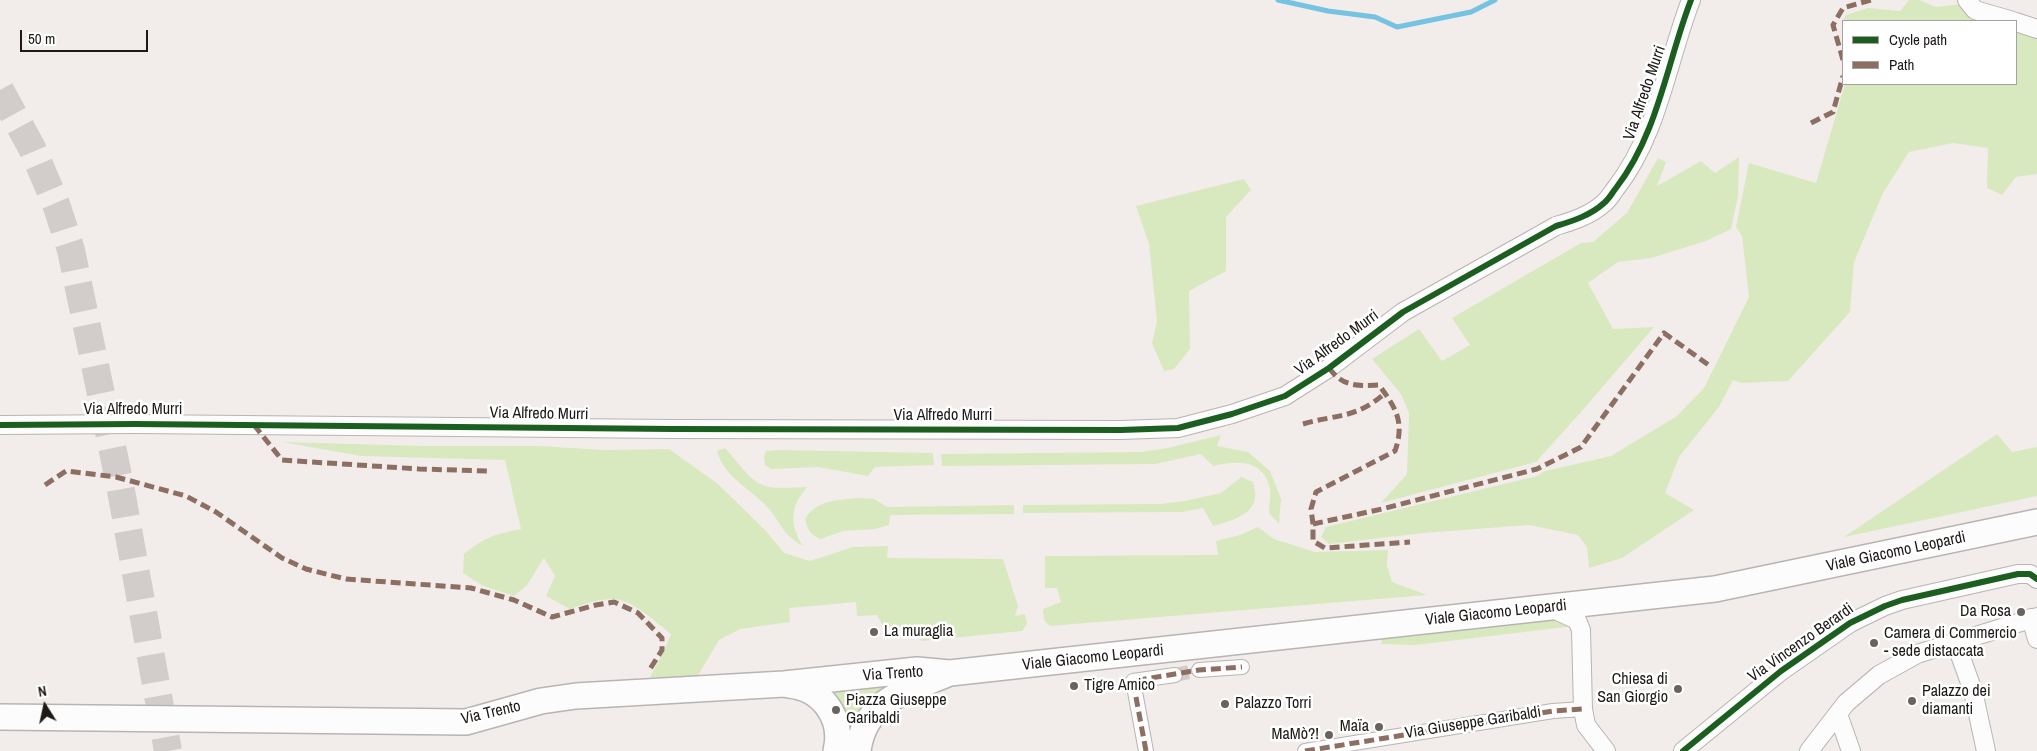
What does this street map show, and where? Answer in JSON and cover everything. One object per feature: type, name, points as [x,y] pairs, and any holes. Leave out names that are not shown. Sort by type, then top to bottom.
[{"type":"main road","name":"Viale Giacomo Leopardi","points":[[950,673],[1715,589],[2037,522]]},
{"type":"main road","name":"Via Trento","points":[[0,717],[466,722],[541,701],[576,696],[784,684],[917,670],[950,673]]},
{"type":"main road","points":[[784,684],[799,686],[817,695],[830,708],[837,726],[838,737],[853,750],[868,719],[878,708],[890,699],[950,673]]},
{"type":"street","name":"Via Alfredo Murri","points":[[0,425],[135,424],[672,429],[1121,430],[1178,428],[1232,414],[1286,396],[1329,368],[1403,312],[1556,226],[1581,218],[1604,203],[1624,178],[1639,150],[1665,85],[1691,0]]},
{"type":"street","points":[[1967,0],[1975,10],[2008,20]]},
{"type":"street","points":[[2017,23],[2037,29]]},
{"type":"street","name":"Via Vincenzo Berardi","points":[[1683,751],[1781,671],[1850,622],[1884,606],[1941,590],[2018,574],[2030,574],[2037,579]]},
{"type":"street","points":[[1551,607],[1577,620],[1581,630],[1583,709],[1586,725],[1606,751]]},
{"type":"street","points":[[1809,751],[1846,703],[1880,675],[1917,654],[2034,618],[2037,639]]},
{"type":"street","points":[[1955,641],[1973,691],[1986,751]]},
{"type":"street","points":[[1200,670],[1242,667]]},
{"type":"street","points":[[1146,751],[1133,681],[1175,674]]},
{"type":"street","name":"Via Giuseppe Garibaldi","points":[[1305,751],[1341,748],[1553,710],[1583,709]]},
{"type":"street","points":[[1838,714],[1851,751]]},
{"type":"green space","points":[[1909,0],[1919,0],[1936,7],[1961,4],[1993,20],[1844,20],[1846,15],[1868,8],[1900,11]]},
{"type":"green space","points":[[2017,27],[2037,34],[2037,174],[2016,177],[2002,195],[1987,188],[1988,148],[1953,143],[1909,152],[1883,193],[1854,262],[1850,312],[1788,381],[1741,383],[1733,380],[1719,407],[1679,457],[1665,493],[1694,510],[1622,558],[1589,568],[1587,547],[1578,535],[1529,525],[1424,533],[1329,544],[1321,537],[1326,527],[1537,476],[1545,471],[1611,456],[1677,416],[1704,388],[1749,297],[1742,236],[1736,227],[1749,163],[1816,183],[1845,85],[2017,85]]},
{"type":"green space","points":[[1739,157],[1738,196],[1731,229],[1706,241],[1651,258],[1618,262],[1588,283],[1613,329],[1654,327],[1536,462],[1381,503],[1407,474],[1409,413],[1401,394],[1372,359],[1419,329],[1442,361],[1470,345],[1452,318],[1581,243],[1593,242],[1627,213],[1658,158],[1666,162],[1657,186],[1701,161],[1715,173]]},
{"type":"green space","points":[[1244,179],[1251,190],[1226,217],[1226,271],[1189,291],[1190,349],[1174,369],[1164,371],[1152,343],[1157,321],[1149,244],[1136,206]]},
{"type":"green space","points":[[1997,434],[2012,452],[2037,447],[2037,496],[1844,537]]},
{"type":"green space","points":[[1221,435],[1217,446],[1248,452],[1270,471],[1281,499],[1279,524],[1269,513],[1270,489],[1267,479],[1262,472],[1256,467],[1240,463],[1213,466],[1201,454],[1155,464],[942,466],[941,454],[1141,452],[1168,448]]},
{"type":"green space","points":[[282,442],[424,446],[538,446],[606,450],[669,449],[718,484],[765,530],[784,553],[810,561],[853,547],[888,546],[887,558],[1003,559],[1018,606],[1015,616],[1025,614],[1027,624],[1022,631],[922,641],[904,627],[883,626],[877,615],[857,616],[856,602],[789,608],[790,622],[740,629],[719,640],[696,679],[668,680],[650,677],[671,634],[645,613],[630,604],[615,599],[604,599],[570,609],[546,596],[555,576],[544,558],[527,585],[514,596],[483,586],[463,573],[464,554],[471,548],[491,537],[521,529],[505,460],[361,456]]},
{"type":"green space","points":[[725,448],[745,471],[759,483],[777,488],[807,487],[797,502],[793,516],[795,530],[803,546],[787,534],[769,509],[726,469],[717,451]]},
{"type":"green space","points":[[766,451],[933,453],[934,465],[875,467],[868,476],[818,467],[771,469],[765,465],[764,457]]},
{"type":"green space","points":[[1241,477],[1253,482],[1255,498],[1253,504],[1245,514],[1213,526],[1203,508],[1182,512],[1023,513],[1023,505],[1160,504],[1185,501],[1221,493]]},
{"type":"green space","points":[[858,498],[874,499],[887,507],[1014,505],[1014,514],[890,515],[889,525],[875,529],[843,531],[821,539],[810,532],[805,519],[815,508],[828,502]]},
{"type":"green space","points":[[1258,527],[1274,539],[1315,552],[1388,550],[1387,565],[1392,582],[1427,595],[1050,626],[1044,620],[1043,609],[1061,602],[1057,588],[1045,588],[1045,556],[1218,555],[1216,541],[1240,535]]},
{"type":"green space","points":[[1554,617],[1575,626],[1415,645],[1381,644],[1383,636]]},
{"type":"green space","points":[[888,681],[855,726],[846,724],[826,692]]},
{"type":"waterway","points":[[1278,0],[1328,11],[1375,17],[1397,27],[1471,12],[1495,0]]},
{"type":"tunnel","points":[[0,90],[32,148],[56,204],[71,250],[120,485],[168,751]]},
{"type":"tunnel","points":[[1175,675],[1199,670]]},
{"type":"marked path","points":[[1842,56],[1833,25],[1843,8],[1871,0]]},
{"type":"marked path","points":[[1811,123],[1833,112],[1842,80]]},
{"type":"marked path","points":[[1313,524],[1382,509],[1537,469],[1581,447],[1664,333],[1710,366]]},
{"type":"marked path","points":[[1329,368],[1345,382],[1357,385],[1379,385],[1394,408],[1399,423],[1399,432],[1395,451],[1316,492],[1311,509],[1313,541],[1325,548],[1410,542]]},
{"type":"marked path","points":[[1303,424],[1355,412],[1385,393]]},
{"type":"marked path","points":[[254,425],[282,460],[419,469],[489,471]]},
{"type":"marked path","points":[[45,485],[66,471],[116,477],[186,496],[216,512],[282,558],[306,569],[346,579],[471,588],[514,600],[552,617],[614,602],[638,613],[662,638],[662,650],[650,669]]},
{"type":"marked path","points":[[1146,751],[1133,681],[1199,670],[1242,667]]},
{"type":"marked path","points":[[1305,751],[1553,711],[1583,709]]},
{"type":"cycle path","points":[[0,425],[135,424],[673,429],[1121,430],[1178,428],[1232,414],[1285,396],[1329,368],[1403,312],[1556,226],[1588,214],[1604,203],[1630,167],[1642,145],[1652,121],[1691,0]]},
{"type":"cycle path","points":[[1683,751],[1781,671],[1850,623],[1902,600],[2018,574],[2030,574],[2037,579]]},
{"type":"place","name":"Da Rosa","points":[[2021,612]]},
{"type":"place","name":"La muraglia","points":[[874,632]]},
{"type":"place","name":"Camera di Commercio - sede distaccata","points":[[1874,643]]},
{"type":"place","name":"Tigre Amico","points":[[1074,686]]},
{"type":"place","name":"Chiesa di San Giorgio","points":[[1678,689]]},
{"type":"place","name":"Palazzo dei diamanti","points":[[1912,701]]},
{"type":"place","name":"Palazzo Torri","points":[[1225,704]]},
{"type":"place","name":"Piazza Giuseppe Garibaldi","points":[[836,710]]},
{"type":"place","name":"Maïa","points":[[1379,727]]},
{"type":"place","name":"MaMò?!","points":[[1329,735]]}]
